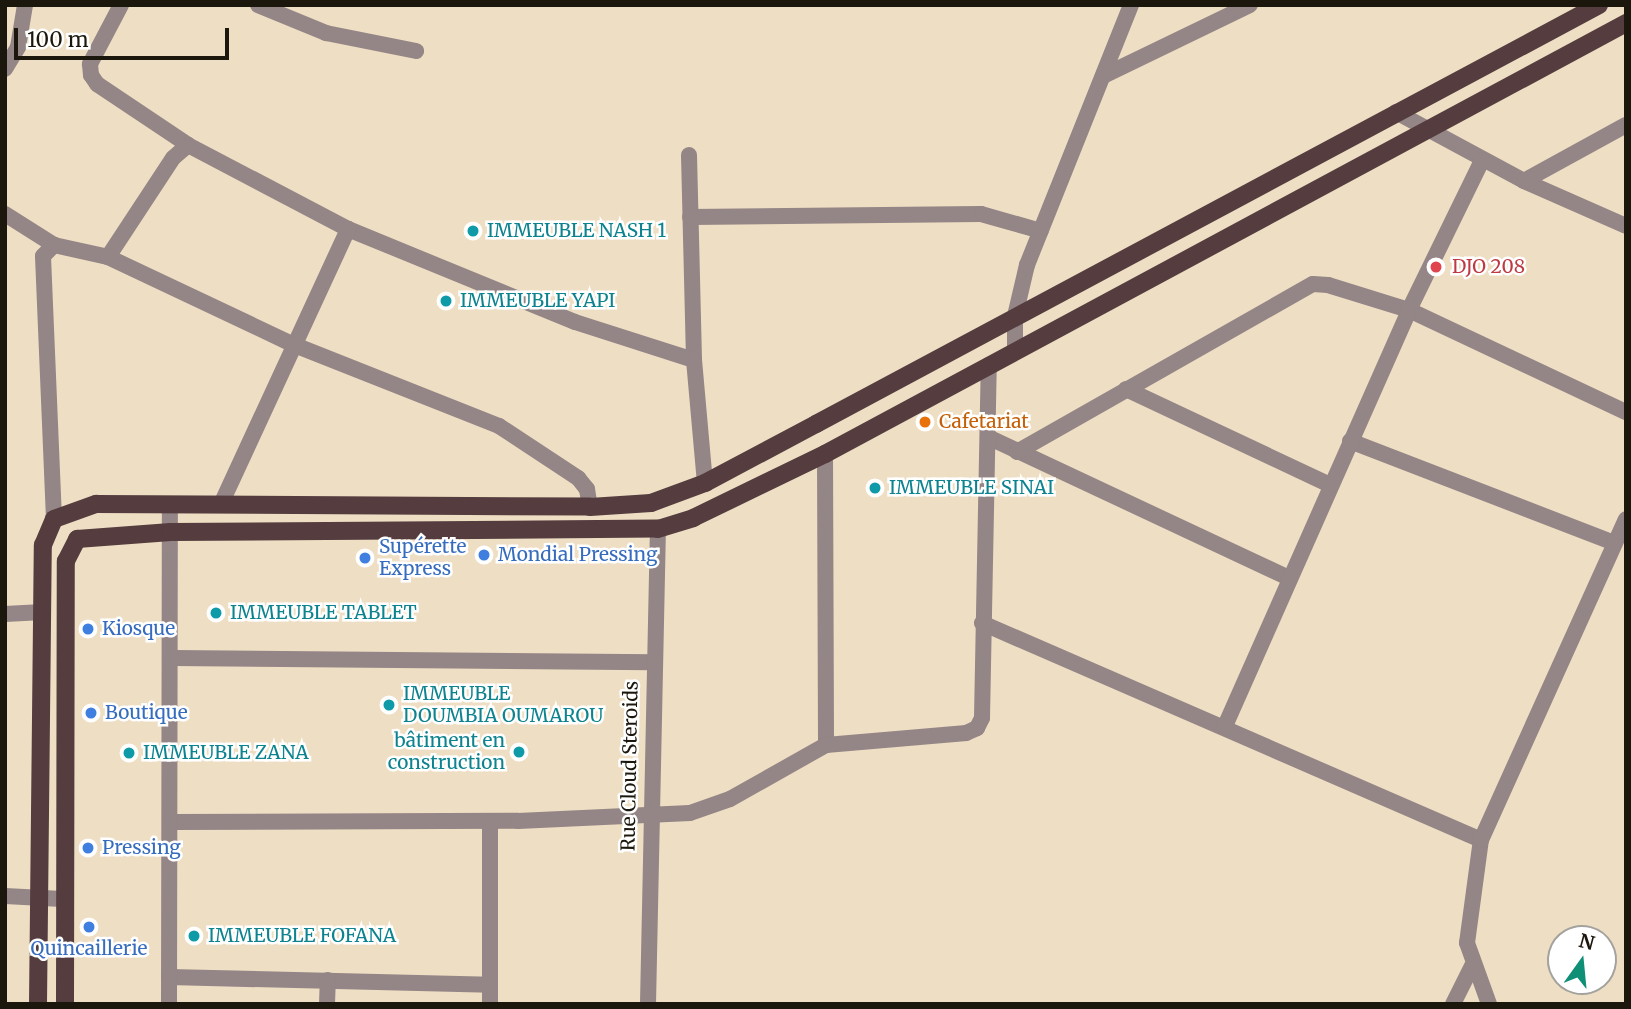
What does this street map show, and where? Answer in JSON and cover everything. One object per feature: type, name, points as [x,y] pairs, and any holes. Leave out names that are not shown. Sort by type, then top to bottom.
[{"type":"main road","points":[[38,1004],[43,545],[54,519],[96,504],[170,505],[222,502],[590,507],[651,503],[705,482],[1599,5]]},
{"type":"main road","points":[[65,1004],[62,899],[69,550],[87,535],[171,532],[658,529],[694,518],[825,454],[1626,23]]},
{"type":"street","points":[[5,69],[18,47],[25,5]]},
{"type":"street","points":[[121,5],[90,64],[91,75],[97,84],[188,145],[348,229],[575,322],[694,360]]},
{"type":"street","points":[[258,5],[326,33],[416,51]]},
{"type":"street","points":[[1015,351],[1015,316],[1041,231],[1131,5]]},
{"type":"street","points":[[1103,76],[1250,5]]},
{"type":"street","points":[[1396,112],[1524,181],[1626,226]]},
{"type":"street","points":[[1524,181],[1626,125]]},
{"type":"street","points":[[108,257],[173,158],[188,145]]},
{"type":"street","points":[[688,155],[694,360],[705,482]]},
{"type":"street","points":[[1225,726],[1409,310],[1482,160]]},
{"type":"street","points":[[5,214],[54,245],[108,257],[292,344],[526,440],[578,478],[587,489],[590,507]]},
{"type":"street","points":[[690,217],[981,214],[1041,231]]},
{"type":"street","points":[[222,502],[292,344],[348,229]]},
{"type":"street","points":[[54,245],[43,256],[54,519]]},
{"type":"street","points":[[1017,452],[1312,284],[1328,285],[1409,310],[1626,412]]},
{"type":"street","points":[[172,821],[490,821],[650,817],[690,813],[730,799],[826,745],[966,733],[977,728],[982,718],[982,623],[990,438],[989,365]]},
{"type":"street","points":[[1126,389],[1331,485]]},
{"type":"street","points":[[990,438],[1289,578]]},
{"type":"street","points":[[1350,440],[1614,544]]},
{"type":"street","points":[[825,454],[826,745]]},
{"type":"street","points":[[169,1004],[173,658],[170,505]]},
{"type":"street","points":[[1489,1004],[1472,965],[1467,943],[1481,840],[1626,519]]},
{"type":"street","name":"Rue Cloud Steroids","points":[[648,1004],[653,662],[658,529]]},
{"type":"street","points":[[5,614],[43,612]]},
{"type":"street","points":[[982,623],[1225,726],[1481,840]]},
{"type":"street","points":[[173,658],[653,662]]},
{"type":"street","points":[[490,821],[490,1004]]},
{"type":"street","points":[[5,896],[62,899]]},
{"type":"street","points":[[1453,1004],[1472,965]]},
{"type":"street","points":[[169,977],[491,985]]},
{"type":"street","points":[[327,1004],[328,981]]},
{"type":"place","name":"IMMEUBLE NASH 1","points":[[473,231]]},
{"type":"place","name":"DJO 208","points":[[1436,267]]},
{"type":"place","name":"IMMEUBLE YAPI","points":[[446,301]]},
{"type":"place","name":"Cafetariat","points":[[925,422]]},
{"type":"place","name":"IMMEUBLE SINAI","points":[[875,488]]},
{"type":"place","name":"Mondial Pressing","points":[[484,555]]},
{"type":"place","name":"Supérette Express","points":[[365,558]]},
{"type":"place","name":"IMMEUBLE TABLET","points":[[216,613]]},
{"type":"place","name":"Kiosque","points":[[88,629]]},
{"type":"place","name":"IMMEUBLE DOUMBIA OUMAROU","points":[[389,705]]},
{"type":"place","name":"Boutique","points":[[91,713]]},
{"type":"place","name":"bâtiment en construction","points":[[519,752]]},
{"type":"place","name":"IMMEUBLE ZANA","points":[[129,753]]},
{"type":"place","name":"Pressing","points":[[88,848]]},
{"type":"place","name":"Quincaillerie","points":[[89,927]]},
{"type":"place","name":"IMMEUBLE FOFANA","points":[[194,936]]}]
